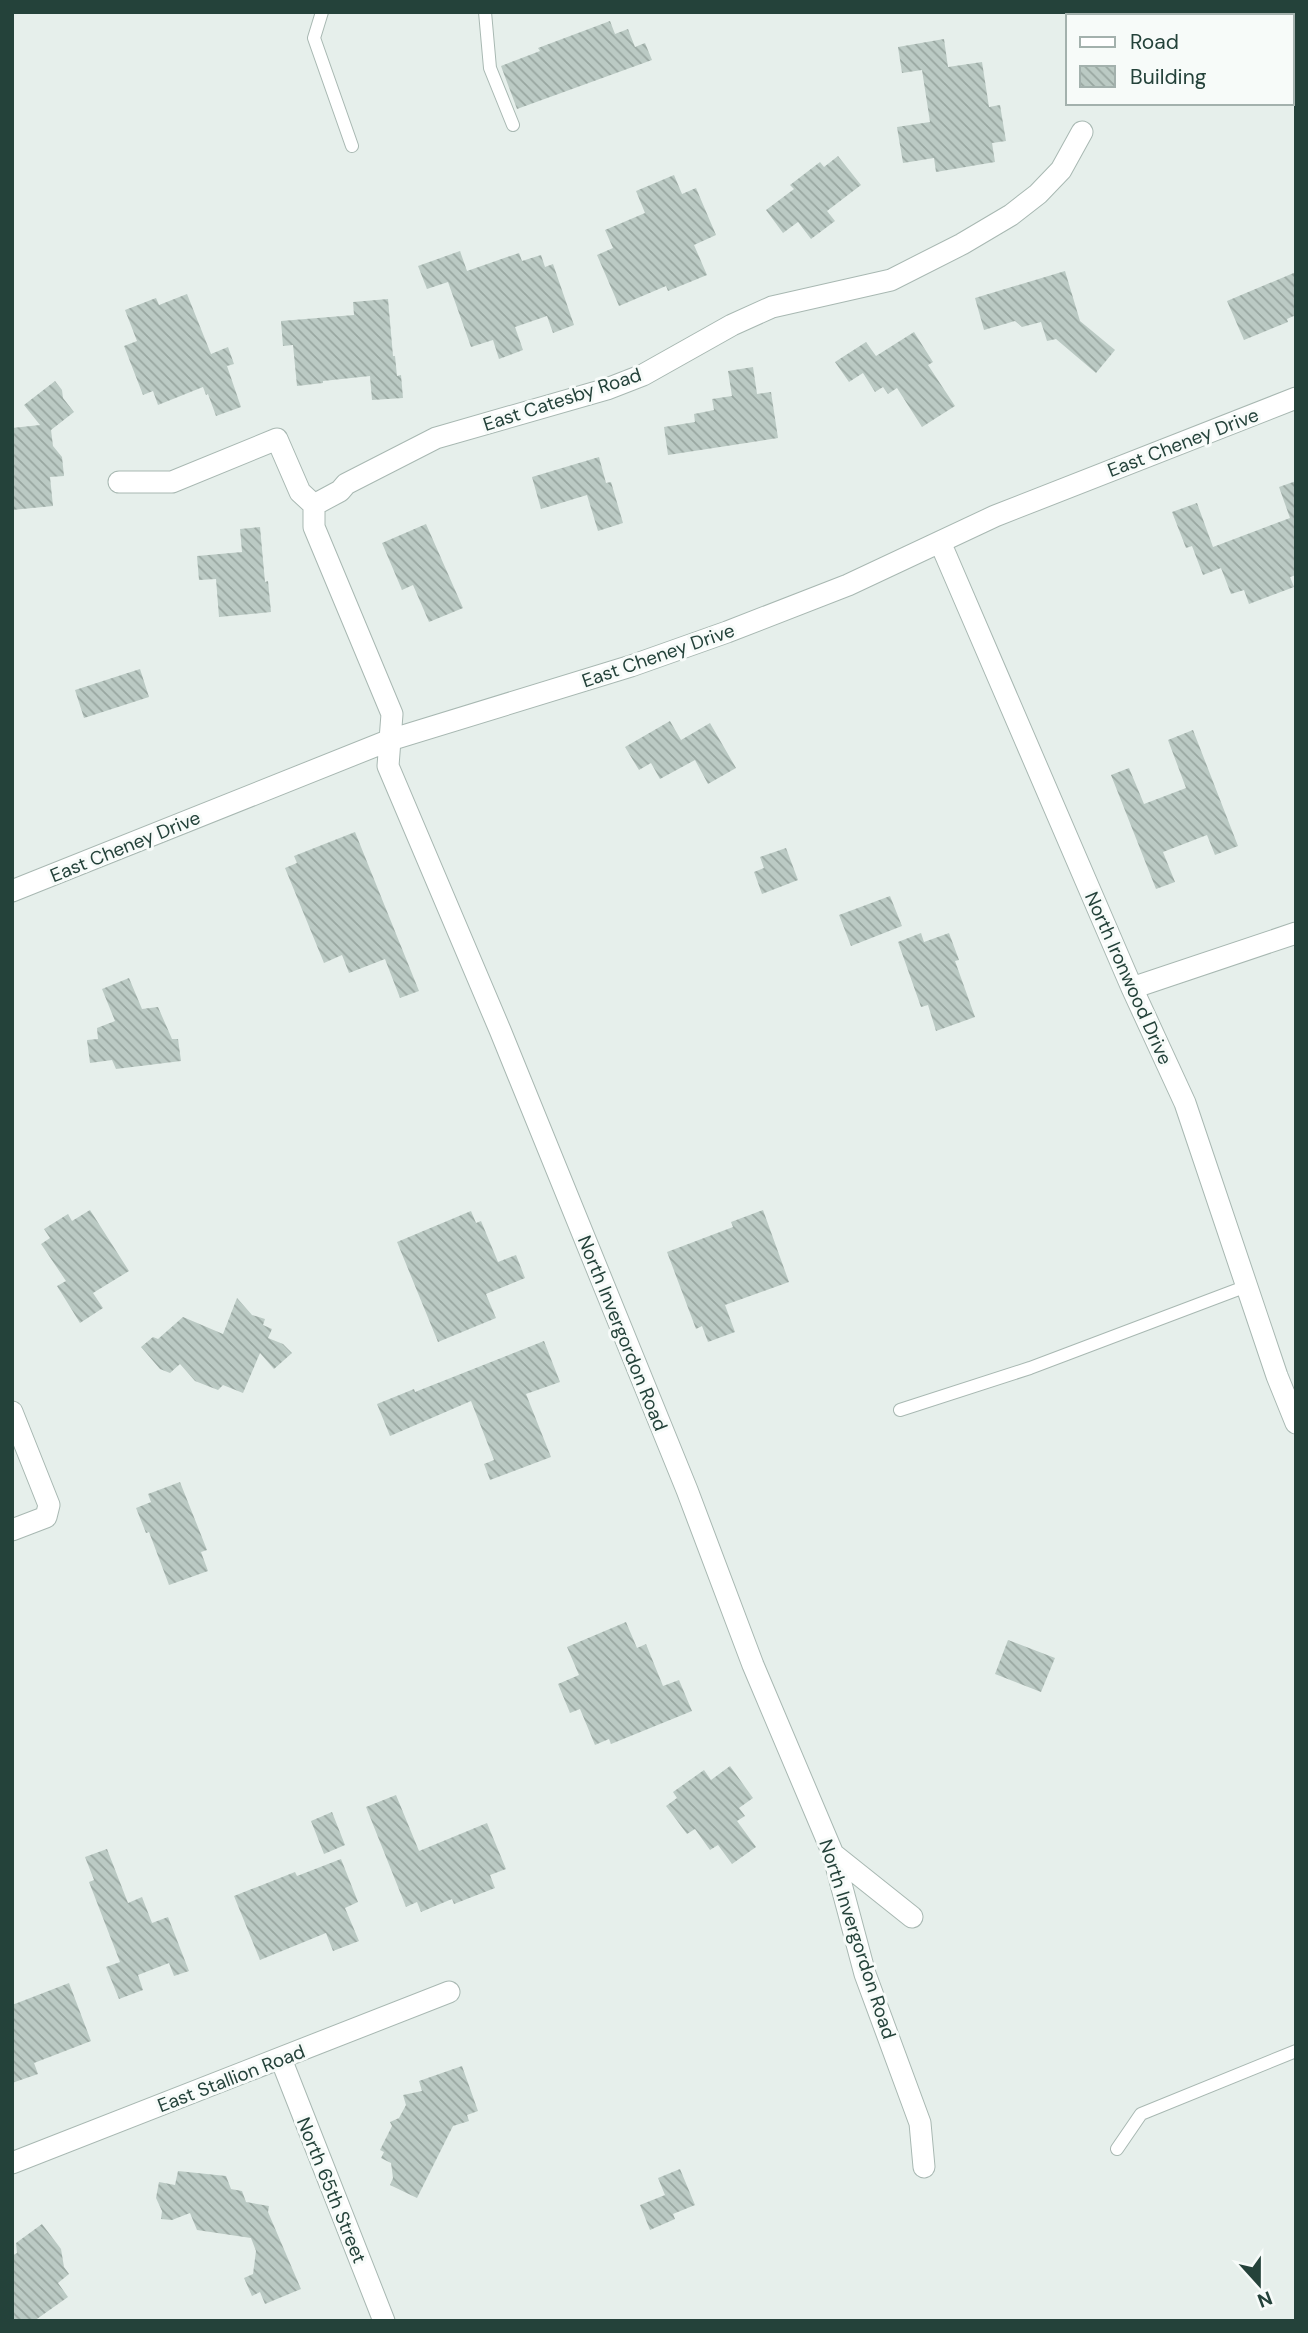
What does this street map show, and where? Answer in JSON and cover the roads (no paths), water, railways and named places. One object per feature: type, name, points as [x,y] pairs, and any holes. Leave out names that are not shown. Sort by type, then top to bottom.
[{"type":"street","name":"East Catesby Road","points":[[314,505],[340,491],[346,484],[436,438],[607,389],[643,375],[733,325],[772,307],[891,279],[962,244],[1011,215],[1038,194],[1061,170],[1082,132]]},
{"type":"street","name":"East Cheney Drive","points":[[12,891],[390,740],[631,666],[727,632],[848,585],[995,516],[1296,398]]},
{"type":"street","points":[[119,482],[172,482],[277,439],[300,492],[314,505]]},
{"type":"street","name":"North Invergordon Road","points":[[314,505],[314,527],[392,714],[388,766],[505,1042],[687,1490],[752,1665],[833,1853],[865,1975],[920,2123],[924,2167]]},
{"type":"street","name":"North Ironwood Drive","points":[[940,542],[1132,988],[1185,1103],[1296,1423]]},
{"type":"street","points":[[1132,988],[1296,933]]},
{"type":"street","points":[[12,1412],[49,1505],[46,1517],[12,1530]]},
{"type":"street","points":[[833,1853],[912,1917]]},
{"type":"street","name":"East Stallion Road","points":[[12,2164],[449,1992]]},
{"type":"street","name":"North 65th Street","points":[[281,2059],[384,2321]]},
{"type":"lane","points":[[322,12],[314,38],[352,146]]},
{"type":"lane","points":[[485,12],[490,68],[513,125]]},
{"type":"lane","points":[[900,1410],[1030,1368],[1247,1286]]},
{"type":"lane","points":[[1117,2150],[1141,2114],[1296,2051]]}]
